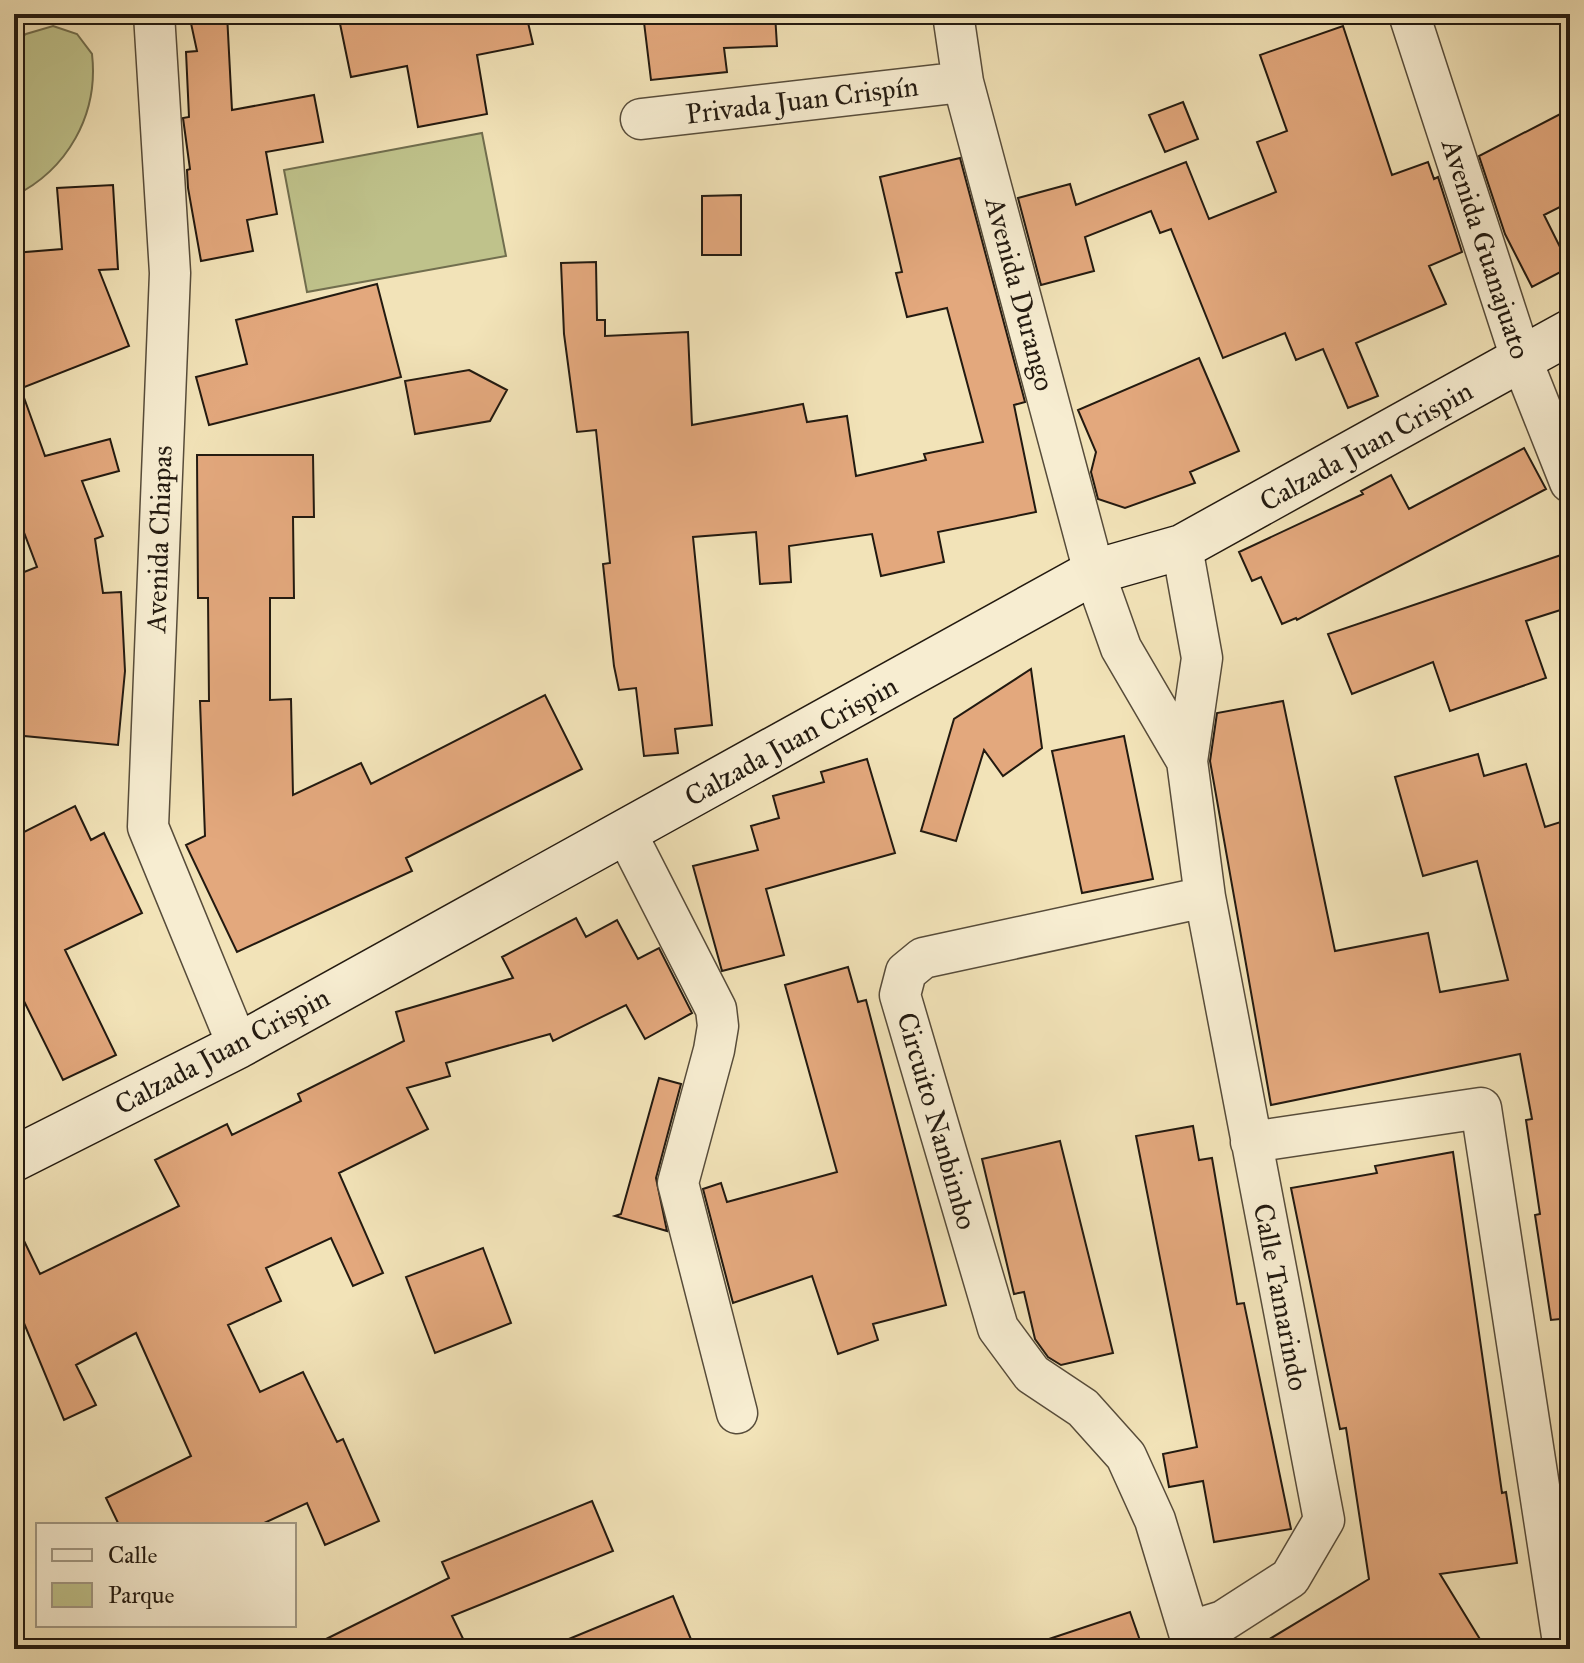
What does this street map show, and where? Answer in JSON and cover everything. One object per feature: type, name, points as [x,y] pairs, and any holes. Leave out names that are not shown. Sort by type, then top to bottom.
[{"type":"main road","name":"Calzada Juan Crispin","points":[[14,1159],[238,1046],[1094,572],[1182,547],[1570,332]]},
{"type":"street","name":"Avenida Chiapas","points":[[154,14],[170,273],[148,827],[238,1046]]},
{"type":"street","name":"Avenida Durango","points":[[953,14],[963,82],[1094,572]]},
{"type":"street","name":"Avenida Guanajuato","points":[[1409,14],[1522,361],[1570,482]]},
{"type":"street","name":"Privada Juan Crispín","points":[[641,119],[963,82]]},
{"type":"street","points":[[1182,547],[1202,658],[1187,761],[1205,897]]},
{"type":"street","points":[[1094,572],[1121,648],[1187,761]]},
{"type":"street","points":[[626,833],[716,1009],[718,1026],[714,1050],[678,1183],[737,1413]]},
{"type":"street","name":"Calle Tamarindo","points":[[1192,1640],[1290,1578],[1324,1520],[1205,897]]},
{"type":"street","name":"Circuito Nanbimbo","points":[[1192,1640],[1155,1520],[1126,1456],[1083,1408],[1032,1374],[998,1328],[900,995],[906,972],[923,958],[1205,897]]},
{"type":"street","points":[[1251,1142],[1481,1108],[1564,1649]]},
{"type":"green space","points":[[53,26],[77,34],[92,54],[90,98],[76,138],[64,156],[33,185],[14,196],[14,43],[26,34]]},
{"type":"green space","points":[[482,133],[506,256],[307,292],[284,170]]},
{"type":"building","points":[[189,14],[227,14],[232,110],[314,95],[323,142],[266,152],[277,214],[247,220],[253,251],[201,261],[188,188],[187,170],[190,169],[183,118],[189,117],[186,52],[197,51]]},
{"type":"building","points":[[338,14],[526,14],[533,44],[477,55],[487,114],[418,127],[407,66],[351,77]]},
{"type":"building","points":[[643,14],[775,14],[777,46],[724,48],[727,72],[651,80]]},
{"type":"building","points":[[1343,26],[1392,175],[1428,162],[1434,179],[1438,177],[1462,252],[1429,266],[1446,304],[1356,343],[1378,396],[1348,408],[1323,349],[1296,360],[1285,333],[1223,358],[1171,229],[1160,233],[1151,211],[1085,237],[1094,271],[1041,285],[1018,198],[1070,184],[1076,205],[1186,162],[1209,219],[1276,192],[1257,142],[1287,131],[1260,55]]},
{"type":"building","points":[[1183,102],[1198,139],[1165,152],[1149,115]]},
{"type":"building","points":[[1570,109],[1570,202],[1544,215],[1570,267],[1532,287],[1505,234],[1479,156]]},
{"type":"building","points":[[960,158],[1025,402],[1014,405],[1036,512],[938,532],[944,562],[881,576],[872,534],[789,546],[791,582],[760,584],[756,532],[693,537],[712,725],[675,729],[678,753],[644,756],[636,688],[619,690],[614,666],[603,564],[610,563],[596,430],[577,432],[564,334],[561,263],[596,262],[597,320],[605,320],[605,336],[688,332],[692,425],[803,404],[807,422],[847,416],[856,476],[926,460],[924,454],[983,442],[947,308],[907,317],[896,273],[902,272],[880,177]]},
{"type":"building","points":[[113,185],[118,269],[99,270],[129,346],[22,388],[14,368],[14,253],[62,249],[57,188]]},
{"type":"building","points":[[741,195],[741,255],[702,255],[702,196]]},
{"type":"building","points":[[377,284],[401,377],[209,425],[196,377],[247,364],[236,320]]},
{"type":"building","points":[[1199,358],[1239,451],[1190,472],[1195,483],[1125,508],[1098,499],[1091,472],[1096,452],[1078,410]]},
{"type":"building","points":[[469,370],[507,390],[490,421],[415,434],[405,381]]},
{"type":"building","points":[[18,381],[45,456],[110,439],[119,471],[82,481],[103,536],[95,539],[103,593],[121,592],[125,671],[118,745],[14,735],[14,576],[37,567],[14,506],[14,382]]},
{"type":"building","points":[[1524,448],[1546,489],[1297,620],[1282,624],[1261,577],[1252,581],[1239,552],[1363,494],[1361,491],[1391,475],[1409,509]]},
{"type":"building","points":[[197,455],[313,455],[314,517],[293,517],[294,598],[270,598],[270,700],[291,699],[293,795],[361,763],[371,784],[545,695],[582,769],[406,858],[412,871],[237,952],[186,845],[205,836],[200,701],[209,701],[208,598],[198,598]]},
{"type":"building","points":[[1570,552],[1570,607],[1526,621],[1546,678],[1450,711],[1433,662],[1352,694],[1328,634]]},
{"type":"building","points":[[1031,669],[1042,748],[1003,776],[984,750],[956,841],[921,831],[954,719]]},
{"type":"building","points":[[1283,701],[1335,951],[1428,933],[1440,992],[1508,980],[1477,861],[1423,876],[1395,777],[1478,754],[1484,776],[1526,764],[1545,827],[1570,819],[1570,1318],[1551,1320],[1535,1215],[1540,1214],[1526,1120],[1532,1119],[1520,1054],[1271,1105],[1210,761],[1217,713]]},
{"type":"building","points":[[1124,736],[1153,879],[1082,893],[1052,751]]},
{"type":"building","points":[[867,759],[895,853],[766,889],[784,955],[722,971],[693,866],[758,850],[751,826],[779,818],[773,796],[824,782],[821,772]]},
{"type":"building","points":[[75,806],[91,840],[104,833],[142,913],[65,950],[116,1055],[63,1080],[14,981],[14,837]]},
{"type":"building","points":[[576,918],[586,937],[617,920],[638,959],[659,948],[692,1013],[645,1039],[626,1005],[553,1041],[550,1034],[446,1063],[450,1076],[407,1088],[428,1129],[339,1173],[383,1273],[353,1286],[331,1238],[266,1268],[281,1301],[228,1325],[260,1392],[303,1372],[337,1442],[343,1439],[379,1521],[325,1545],[307,1503],[264,1523],[118,1523],[106,1498],[191,1456],[136,1333],[76,1365],[96,1405],[64,1420],[14,1299],[14,1220],[40,1274],[179,1206],[155,1160],[227,1124],[232,1135],[301,1101],[298,1094],[404,1041],[396,1012],[513,978],[502,957]]},
{"type":"building","points":[[848,967],[858,1002],[866,1000],[946,1305],[873,1324],[878,1340],[838,1354],[812,1276],[733,1303],[703,1189],[721,1183],[727,1202],[837,1172],[785,985]]},
{"type":"building","points":[[659,1078],[681,1084],[656,1178],[667,1231],[615,1216],[621,1214]]},
{"type":"building","points":[[1193,1126],[1199,1160],[1212,1158],[1237,1304],[1244,1303],[1291,1529],[1214,1542],[1203,1481],[1169,1487],[1163,1454],[1197,1447],[1136,1136]]},
{"type":"building","points":[[1060,1141],[1113,1353],[1061,1365],[1048,1357],[1035,1339],[1024,1292],[1014,1294],[982,1159]]},
{"type":"building","points":[[1453,1152],[1502,1493],[1506,1492],[1517,1563],[1440,1574],[1486,1649],[1253,1649],[1369,1579],[1346,1428],[1340,1429],[1291,1188],[1377,1173],[1375,1166]]},
{"type":"building","points":[[483,1248],[511,1323],[435,1353],[406,1277]]},
{"type":"building","points":[[592,1501],[613,1551],[452,1616],[468,1649],[306,1649],[449,1578],[442,1562]]},
{"type":"building","points":[[673,1596],[695,1649],[547,1649],[547,1648]]},
{"type":"building","points":[[1130,1612],[1143,1649],[1038,1649],[1037,1643]]}]
